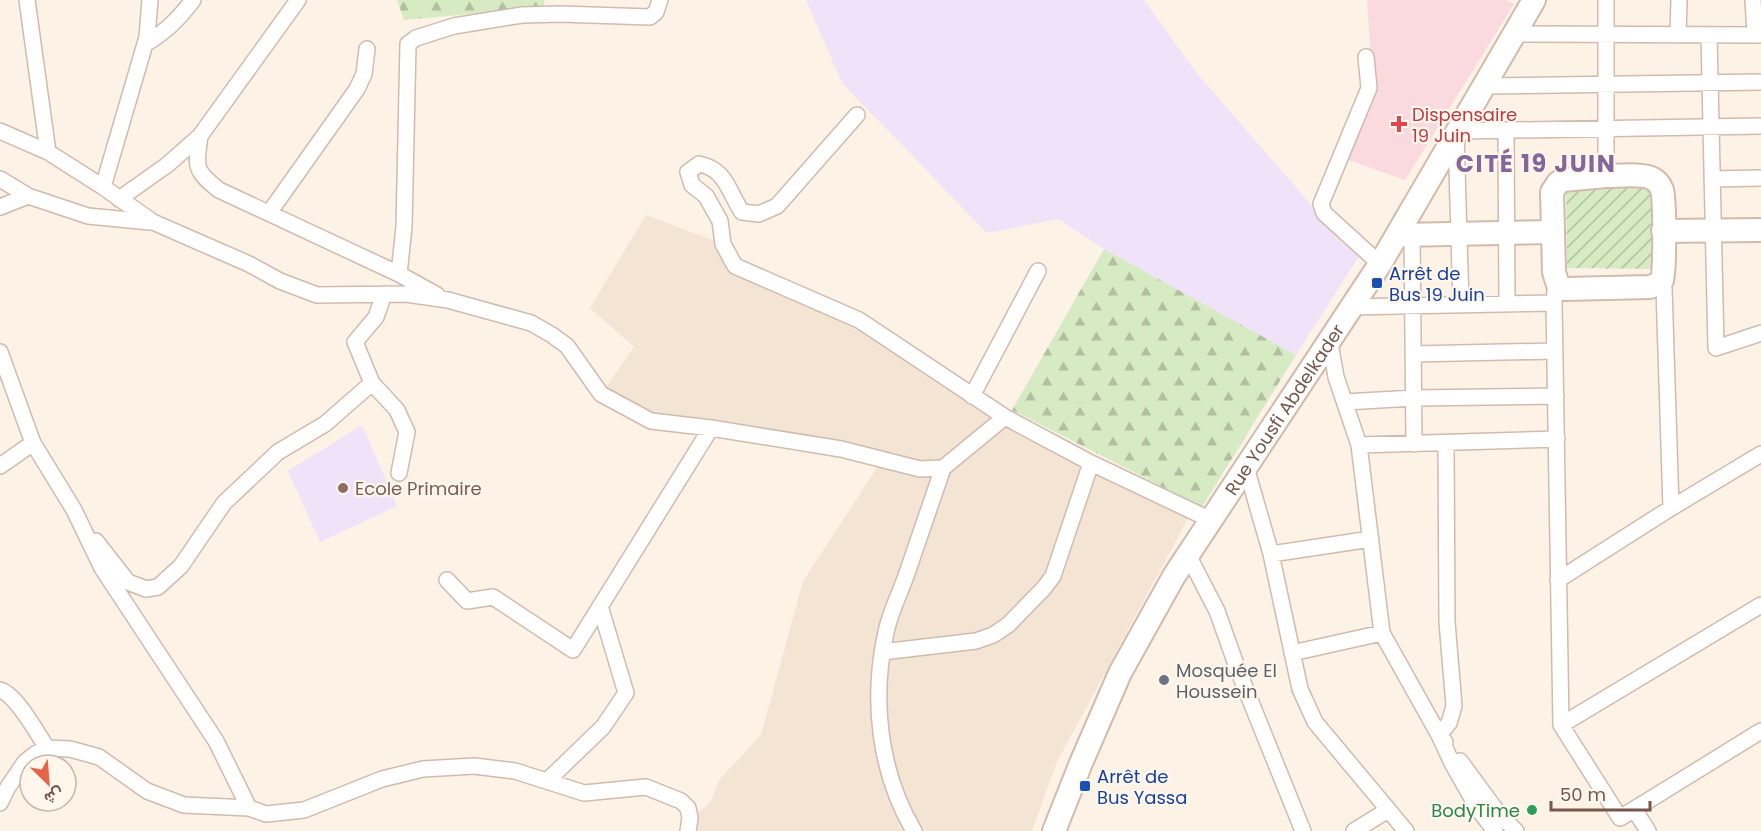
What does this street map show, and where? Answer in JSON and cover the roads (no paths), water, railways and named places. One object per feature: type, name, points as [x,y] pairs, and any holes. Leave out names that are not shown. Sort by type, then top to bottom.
[{"type":"main road","name":"Rue Yousfi Abdelkader","points":[[1054,831],[1120,673],[1174,576],[1330,343],[1380,264],[1405,235],[1457,132],[1534,0]]},
{"type":"main road","points":[[1647,176],[1655,180],[1663,193],[1663,231],[1663,274],[1660,283],[1650,287],[1565,290],[1556,294],[1552,192],[1558,183],[1570,178],[1647,176]]},
{"type":"main road","points":[[1663,231],[1761,230]]},
{"type":"main road","points":[[1405,235],[1552,232]]},
{"type":"street","points":[[27,0],[48,152]]},
{"type":"street","points":[[103,187],[145,44],[150,0]]},
{"type":"street","points":[[145,44],[159,36],[193,0]]},
{"type":"street","points":[[119,199],[167,165],[200,136],[298,0]]},
{"type":"street","points":[[399,274],[404,227],[408,44],[416,38],[454,26],[522,15],[650,17],[656,12],[660,0]]},
{"type":"street","points":[[1606,0],[1606,176]]},
{"type":"street","points":[[1678,35],[1679,0]]},
{"type":"street","points":[[1514,34],[1758,35],[1753,0]]},
{"type":"street","points":[[1709,35],[1716,348],[1761,333]]},
{"type":"street","points":[[269,213],[357,89],[364,74],[367,49]]},
{"type":"street","points":[[1366,57],[1369,88],[1321,204],[1324,213],[1380,264]]},
{"type":"street","points":[[1484,86],[1761,81]]},
{"type":"street","points":[[857,116],[777,206],[759,214],[742,212],[720,173],[711,166],[699,164],[688,172],[692,185],[706,196],[720,221],[723,244],[735,266],[859,320],[1005,417],[1211,520]]},
{"type":"street","points":[[1461,305],[1457,132],[1761,126]]},
{"type":"street","points":[[1506,130],[1507,304]]},
{"type":"street","points":[[0,131],[48,152],[153,222],[317,295],[406,294],[448,300],[531,323],[552,334],[567,346],[601,394],[651,421],[711,428],[841,449],[920,469],[943,468]]},
{"type":"street","points":[[200,136],[198,169],[204,179],[229,195],[399,274],[448,300]]},
{"type":"street","points":[[1712,179],[1761,178]]},
{"type":"street","points":[[0,179],[28,196],[88,216],[153,222]]},
{"type":"street","points":[[0,207],[28,196]]},
{"type":"street","points":[[1405,235],[1412,306],[1414,444]]},
{"type":"street","points":[[972,396],[1038,271]]},
{"type":"street","points":[[1660,283],[1664,288],[1671,508]]},
{"type":"street","points":[[384,294],[376,317],[355,342],[372,383],[397,410],[407,432],[399,473]]},
{"type":"street","points":[[1351,307],[1507,304],[1556,294],[1561,725],[1620,818],[1761,731]]},
{"type":"street","points":[[1330,343],[1336,377],[1359,445],[1382,633],[1478,809],[1495,831]]},
{"type":"street","points":[[1413,354],[1555,351]]},
{"type":"street","points":[[0,352],[33,443],[79,520],[102,568],[216,741],[249,808]]},
{"type":"street","points":[[79,520],[128,582],[146,589],[158,587],[181,566],[225,502],[279,452],[325,424],[372,383]]},
{"type":"street","points":[[1345,402],[1414,398],[1556,396]]},
{"type":"street","points":[[914,831],[896,793],[886,762],[879,723],[882,652],[886,630],[943,468],[1005,417]]},
{"type":"street","points":[[447,580],[467,601],[493,597],[573,650],[711,428]]},
{"type":"street","points":[[1359,445],[1557,439]]},
{"type":"street","points":[[0,466],[33,443]]},
{"type":"street","points":[[1439,735],[1449,723],[1454,706],[1447,622],[1446,444]]},
{"type":"street","points":[[1558,580],[1761,454]]},
{"type":"street","points":[[882,652],[976,641],[993,635],[1008,625],[1053,576],[1091,462]]},
{"type":"street","points":[[1246,467],[1271,554],[1300,689],[1315,722],[1406,831]]},
{"type":"street","points":[[1271,554],[1371,539]]},
{"type":"street","points":[[1188,555],[1217,611],[1238,670],[1303,831]]},
{"type":"street","points":[[1561,725],[1761,605]]},
{"type":"street","points":[[547,781],[603,728],[626,693],[600,606]]},
{"type":"street","points":[[1292,653],[1382,633]]},
{"type":"street","points":[[0,690],[6,691],[22,710],[47,748]]},
{"type":"street","points":[[1439,735],[1499,814],[1516,831]]},
{"type":"street","points":[[0,803],[25,762],[47,748],[70,748],[99,757],[147,790],[184,805],[249,808],[266,814],[304,810],[382,779],[423,769],[474,766],[514,771],[584,793],[646,787],[681,801],[688,808],[690,818],[688,831]]},
{"type":"street","points":[[1634,809],[1648,831]]},
{"type":"street","points":[[1354,831],[1388,810]]},
{"type":"place","name":"Dispensaire 19 Juin","points":[[1399,124]]},
{"type":"place","name":"Arrêt de Bus 19 Juin","points":[[1377,283]]},
{"type":"place","name":"Ecole Primaire","points":[[343,488]]},
{"type":"place","name":"Mosquée El Houssein","points":[[1164,680]]},
{"type":"place","name":"Arrêt de Bus Yassa","points":[[1085,786]]},
{"type":"place","name":"BodyTime","points":[[1532,810]]},
{"type":"district","name":"CITÉ 19 JUIN","points":[[1536,163]]}]
